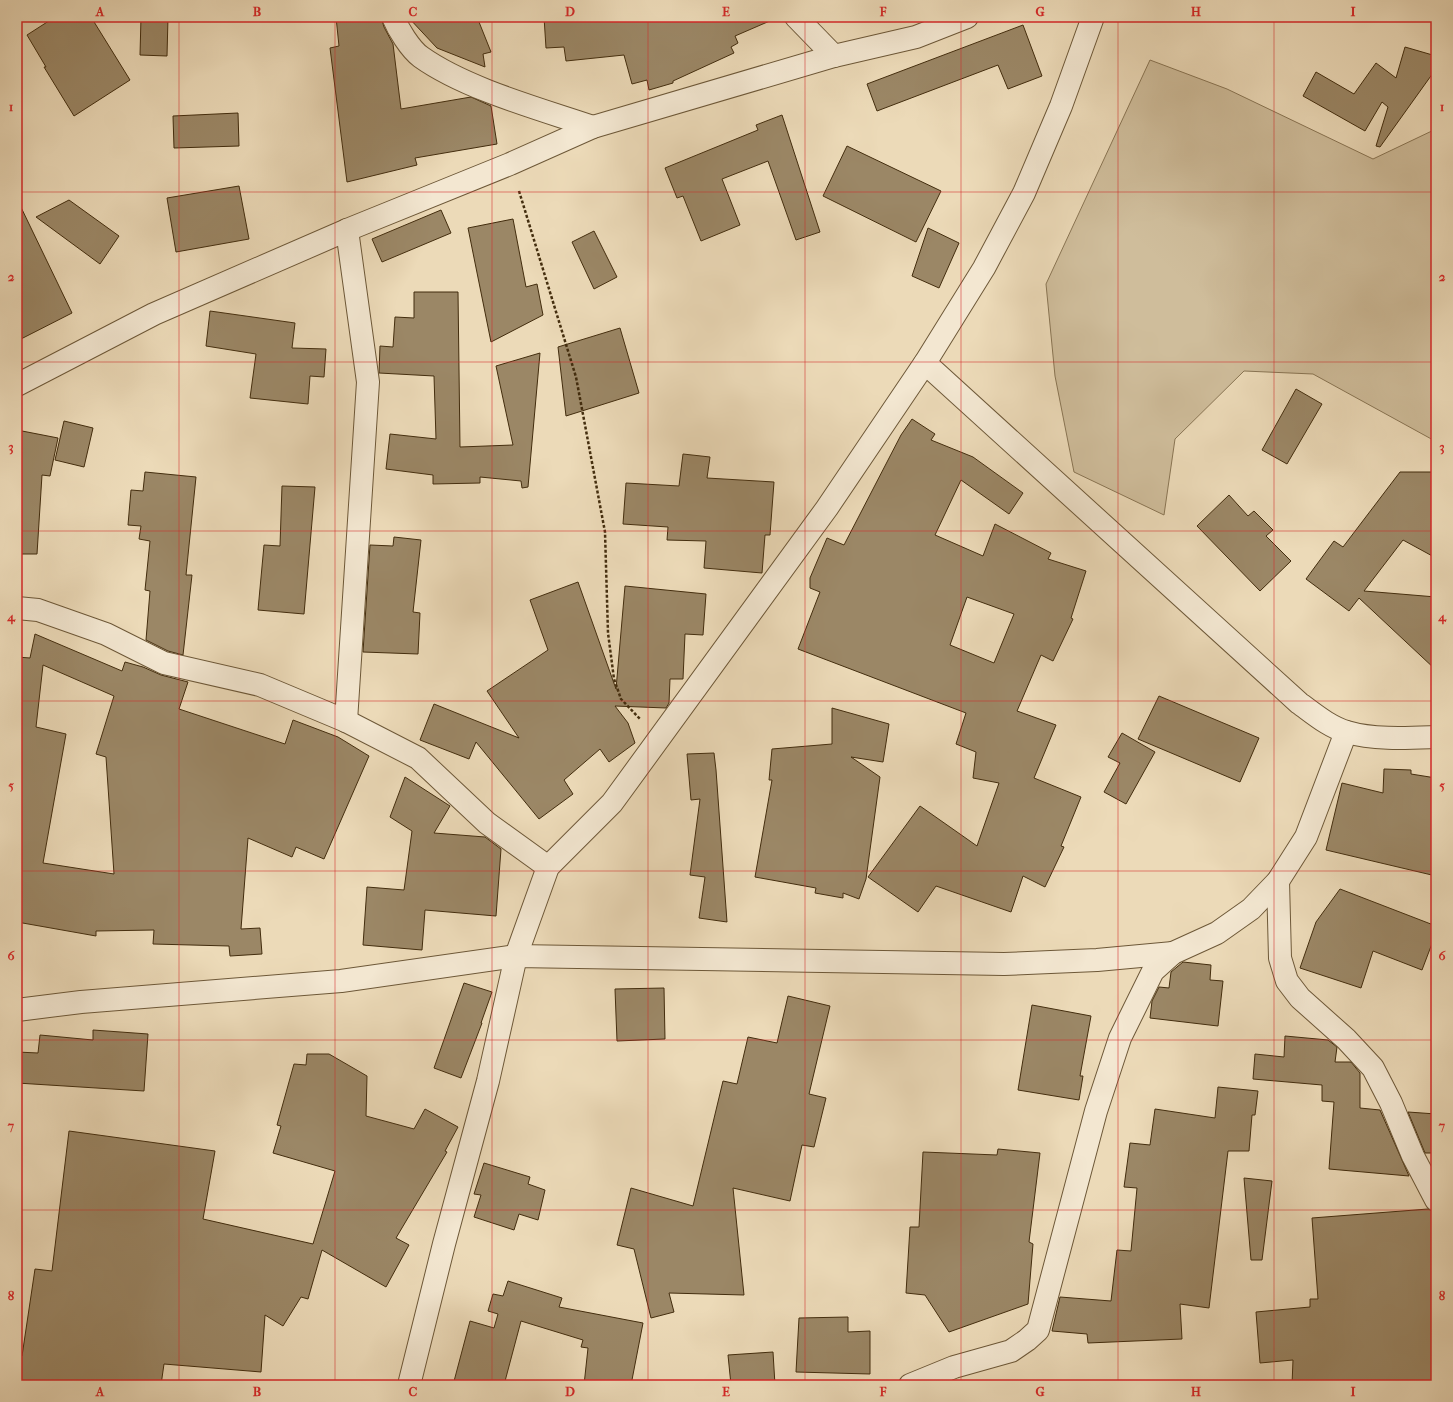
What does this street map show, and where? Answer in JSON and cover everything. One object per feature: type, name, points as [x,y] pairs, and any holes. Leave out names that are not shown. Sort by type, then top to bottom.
[{"type":"street","points":[[393,17],[398,29],[420,56],[460,79],[593,127]]},
{"type":"street","points":[[796,17],[834,56]]},
{"type":"street","points":[[17,385],[154,314],[347,230],[510,164],[593,127],[834,56],[916,37],[967,17]]},
{"type":"street","points":[[409,1385],[444,1244],[488,1081],[516,956],[548,867],[612,803],[657,739],[827,508],[925,363],[984,268],[1024,193],[1061,106],[1092,17]]},
{"type":"street","points":[[346,721],[368,382],[347,230]]},
{"type":"street","points":[[925,363],[1299,703],[1323,720],[1346,732],[1392,739],[1436,737]]},
{"type":"street","points":[[17,608],[38,610],[106,634],[164,662],[260,685],[346,721],[418,758],[487,823],[548,867]]},
{"type":"street","points":[[910,1385],[954,1368],[1011,1351],[1038,1330],[1096,1111],[1120,1038],[1153,971],[1173,953],[1217,933],[1251,909],[1278,881],[1306,837],[1346,732]]},
{"type":"street","points":[[1278,881],[1280,958],[1287,981],[1300,998],[1346,1039],[1373,1068],[1413,1156],[1436,1200]]},
{"type":"street","points":[[17,1010],[80,1002],[342,981],[516,956],[1004,964],[1097,960],[1173,953]]},
{"type":"path","points":[[510,164],[576,377],[605,532],[608,633],[616,690],[621,699],[657,739]]},
{"type":"shaded area","points":[[1150,60],[1227,89],[1373,159],[1436,129],[1435,441],[1313,374],[1244,371],[1175,439],[1164,515],[1074,472],[1055,376],[1046,284]]},
{"type":"building","points":[[55,17],[91,17],[130,80],[74,116],[44,67],[46,67],[27,35]]},
{"type":"building","points":[[141,17],[168,17],[167,56],[140,55]]},
{"type":"building","points":[[336,17],[381,17],[384,27],[393,44],[401,109],[471,97],[491,106],[497,144],[415,158],[417,165],[347,182],[330,48],[339,46]]},
{"type":"building","points":[[408,17],[477,17],[491,52],[483,54],[485,67],[437,48]]},
{"type":"building","points":[[544,17],[779,17],[735,36],[738,43],[731,47],[734,53],[673,81],[673,83],[649,90],[647,80],[632,84],[624,55],[566,61],[564,47],[546,48]]},
{"type":"building","points":[[1023,25],[1042,76],[1008,89],[998,65],[877,111],[867,84]]},
{"type":"building","points":[[1405,47],[1436,56],[1436,63],[1433,73],[1380,147],[1376,146],[1388,107],[1382,102],[1365,131],[1303,96],[1316,72],[1354,94],[1376,63],[1396,78]]},
{"type":"building","points":[[238,113],[239,146],[174,148],[173,116]]},
{"type":"building","points":[[782,115],[820,232],[796,240],[768,161],[722,179],[740,225],[701,241],[683,196],[677,198],[665,168],[758,130],[756,125]]},
{"type":"building","points":[[847,146],[941,191],[916,242],[823,196]]},
{"type":"building","points":[[239,186],[249,239],[176,252],[167,198]]},
{"type":"building","points":[[17,199],[72,313],[17,341]]},
{"type":"building","points":[[69,200],[119,236],[100,264],[36,217]]},
{"type":"building","points":[[441,210],[451,233],[382,262],[372,239]]},
{"type":"building","points":[[513,219],[526,287],[537,284],[543,315],[491,342],[468,228]]},
{"type":"building","points":[[928,228],[959,243],[939,288],[912,276]]},
{"type":"building","points":[[594,231],[617,277],[594,289],[572,242]]},
{"type":"building","points":[[414,292],[458,292],[460,447],[513,445],[496,366],[540,353],[528,487],[522,488],[521,481],[480,477],[480,483],[433,484],[433,475],[386,469],[390,434],[436,439],[434,376],[379,373],[380,346],[393,347],[395,317],[414,318]]},
{"type":"building","points":[[210,311],[295,323],[292,348],[326,349],[324,377],[310,376],[308,404],[250,398],[256,354],[206,346]]},
{"type":"building","points":[[620,328],[639,393],[566,416],[558,347]]},
{"type":"building","points":[[1296,389],[1322,404],[1287,464],[1262,450]]},
{"type":"building","points":[[912,419],[935,434],[931,440],[973,457],[1023,493],[1009,514],[961,480],[935,535],[983,556],[995,524],[1051,553],[1048,559],[1086,571],[1071,618],[1073,619],[1053,661],[1041,655],[1017,711],[1056,725],[1034,778],[1081,797],[1061,846],[1064,847],[1045,887],[1023,876],[1011,912],[936,886],[918,912],[868,877],[920,806],[977,846],[999,783],[973,778],[976,752],[956,744],[966,713],[798,649],[820,592],[810,588],[810,578],[827,538],[844,545],[901,435]],"holes":[[[967,597],[1014,614],[994,663],[950,645]]]},
{"type":"building","points":[[64,421],[93,428],[84,467],[55,460]]},
{"type":"building","points":[[17,430],[58,438],[50,476],[42,475],[37,554],[17,554]]},
{"type":"building","points":[[683,454],[710,457],[707,478],[774,482],[770,535],[765,535],[762,573],[704,568],[706,541],[667,540],[668,527],[623,524],[626,483],[679,486]]},
{"type":"building","points":[[145,472],[196,477],[186,575],[192,575],[183,655],[168,651],[146,640],[150,591],[145,590],[150,541],[139,539],[141,526],[128,525],[131,490],[143,491]]},
{"type":"building","points":[[1400,472],[1436,472],[1436,558],[1403,540],[1364,591],[1436,597],[1436,670],[1359,598],[1349,611],[1306,579],[1334,541],[1343,547]]},
{"type":"building","points":[[282,486],[315,487],[304,614],[258,610],[264,545],[280,546]]},
{"type":"building","points":[[1229,495],[1248,516],[1254,511],[1273,530],[1266,536],[1291,561],[1260,591],[1197,526]]},
{"type":"building","points":[[394,537],[421,540],[413,612],[420,613],[418,654],[363,652],[370,545],[393,546]]},
{"type":"building","points":[[578,582],[616,689],[625,586],[706,594],[703,635],[685,634],[683,679],[670,679],[669,703],[666,708],[615,706],[628,723],[635,743],[609,762],[600,749],[564,780],[573,794],[539,819],[476,742],[469,759],[420,740],[434,704],[519,738],[487,691],[548,650],[530,600]]},
{"type":"building","points":[[35,634],[122,671],[125,662],[143,667],[161,675],[188,682],[179,709],[285,744],[293,720],[338,737],[369,756],[324,859],[296,847],[292,857],[248,838],[241,929],[260,928],[262,954],[230,956],[229,946],[153,944],[154,930],[96,931],[96,936],[17,922],[17,657],[30,658]],"holes":[[[43,665],[114,696],[96,754],[106,757],[114,874],[43,863],[66,734],[36,727]]]},
{"type":"building","points":[[1159,696],[1259,738],[1240,782],[1138,739]]},
{"type":"building","points":[[832,708],[889,724],[883,762],[851,757],[880,777],[866,879],[859,899],[843,893],[843,898],[815,893],[816,888],[755,877],[772,780],[769,780],[772,749],[832,744]]},
{"type":"building","points":[[1122,733],[1155,752],[1126,804],[1104,792],[1120,763],[1108,757]]},
{"type":"building","points":[[714,753],[727,922],[699,918],[705,877],[690,875],[700,799],[691,800],[687,754]]},
{"type":"building","points":[[1384,769],[1411,770],[1411,774],[1436,778],[1436,876],[1326,850],[1342,783],[1383,793]]},
{"type":"building","points":[[405,777],[450,806],[434,833],[485,837],[501,849],[496,916],[425,910],[422,950],[363,945],[367,887],[404,890],[412,831],[390,817]]},
{"type":"building","points":[[1340,889],[1436,926],[1436,933],[1422,970],[1373,951],[1361,988],[1300,968],[1316,922]]},
{"type":"building","points":[[1183,962],[1211,965],[1210,980],[1223,981],[1218,1026],[1150,1018],[1152,1001],[1159,987],[1169,988],[1171,972]]},
{"type":"building","points":[[464,983],[492,992],[461,1078],[434,1068]]},
{"type":"building","points":[[664,988],[665,1039],[617,1041],[615,989]]},
{"type":"building","points":[[788,996],[830,1006],[809,1094],[826,1098],[814,1147],[802,1145],[790,1201],[733,1188],[744,1295],[669,1293],[674,1312],[651,1318],[634,1249],[617,1245],[631,1188],[693,1206],[723,1081],[737,1084],[748,1037],[777,1043]]},
{"type":"building","points":[[1032,1005],[1091,1016],[1080,1076],[1083,1076],[1079,1100],[1018,1090]]},
{"type":"building","points":[[93,1030],[148,1034],[144,1091],[17,1083],[17,1052],[38,1053],[40,1035],[93,1040]]},
{"type":"building","points":[[1285,1036],[1328,1040],[1337,1047],[1335,1062],[1351,1062],[1360,1073],[1360,1108],[1380,1110],[1409,1176],[1329,1169],[1334,1102],[1322,1101],[1322,1085],[1253,1079],[1255,1054],[1284,1057]]},
{"type":"building","points":[[307,1054],[329,1054],[367,1076],[366,1116],[414,1129],[425,1109],[458,1127],[445,1151],[447,1152],[396,1238],[409,1245],[386,1287],[322,1250],[308,1299],[301,1297],[283,1326],[265,1315],[261,1372],[164,1364],[161,1385],[17,1385],[17,1355],[22,1356],[35,1269],[52,1271],[69,1131],[215,1151],[203,1219],[313,1244],[335,1171],[273,1153],[281,1126],[277,1125],[294,1064],[306,1065]]},
{"type":"building","points":[[1218,1087],[1258,1091],[1255,1115],[1252,1115],[1249,1151],[1228,1151],[1209,1308],[1180,1304],[1182,1339],[1088,1343],[1087,1334],[1052,1331],[1060,1297],[1111,1301],[1117,1250],[1131,1251],[1137,1188],[1124,1187],[1130,1143],[1150,1145],[1155,1109],[1215,1118]]},
{"type":"building","points":[[1408,1112],[1436,1114],[1436,1153],[1425,1153]]},
{"type":"building","points":[[998,1149],[1040,1153],[1029,1242],[1033,1244],[1028,1304],[949,1332],[925,1295],[906,1293],[910,1227],[919,1227],[923,1152],[997,1155]]},
{"type":"building","points":[[484,1163],[530,1177],[528,1184],[545,1190],[538,1220],[519,1214],[514,1230],[474,1217],[481,1195],[474,1194]]},
{"type":"building","points":[[1244,1178],[1272,1181],[1262,1260],[1251,1260]]},
{"type":"building","points":[[1428,1209],[1436,1212],[1436,1385],[1292,1385],[1293,1360],[1260,1363],[1256,1312],[1310,1307],[1310,1299],[1318,1299],[1312,1218]]},
{"type":"building","points":[[508,1281],[562,1298],[559,1307],[643,1323],[631,1385],[584,1385],[588,1348],[581,1347],[583,1340],[521,1321],[504,1385],[453,1385],[470,1321],[494,1328],[498,1314],[488,1311],[493,1294],[503,1296]]},
{"type":"building","points":[[848,1317],[848,1332],[870,1331],[870,1374],[796,1372],[799,1318]]},
{"type":"building","points":[[773,1352],[775,1385],[731,1385],[728,1355]]}]
